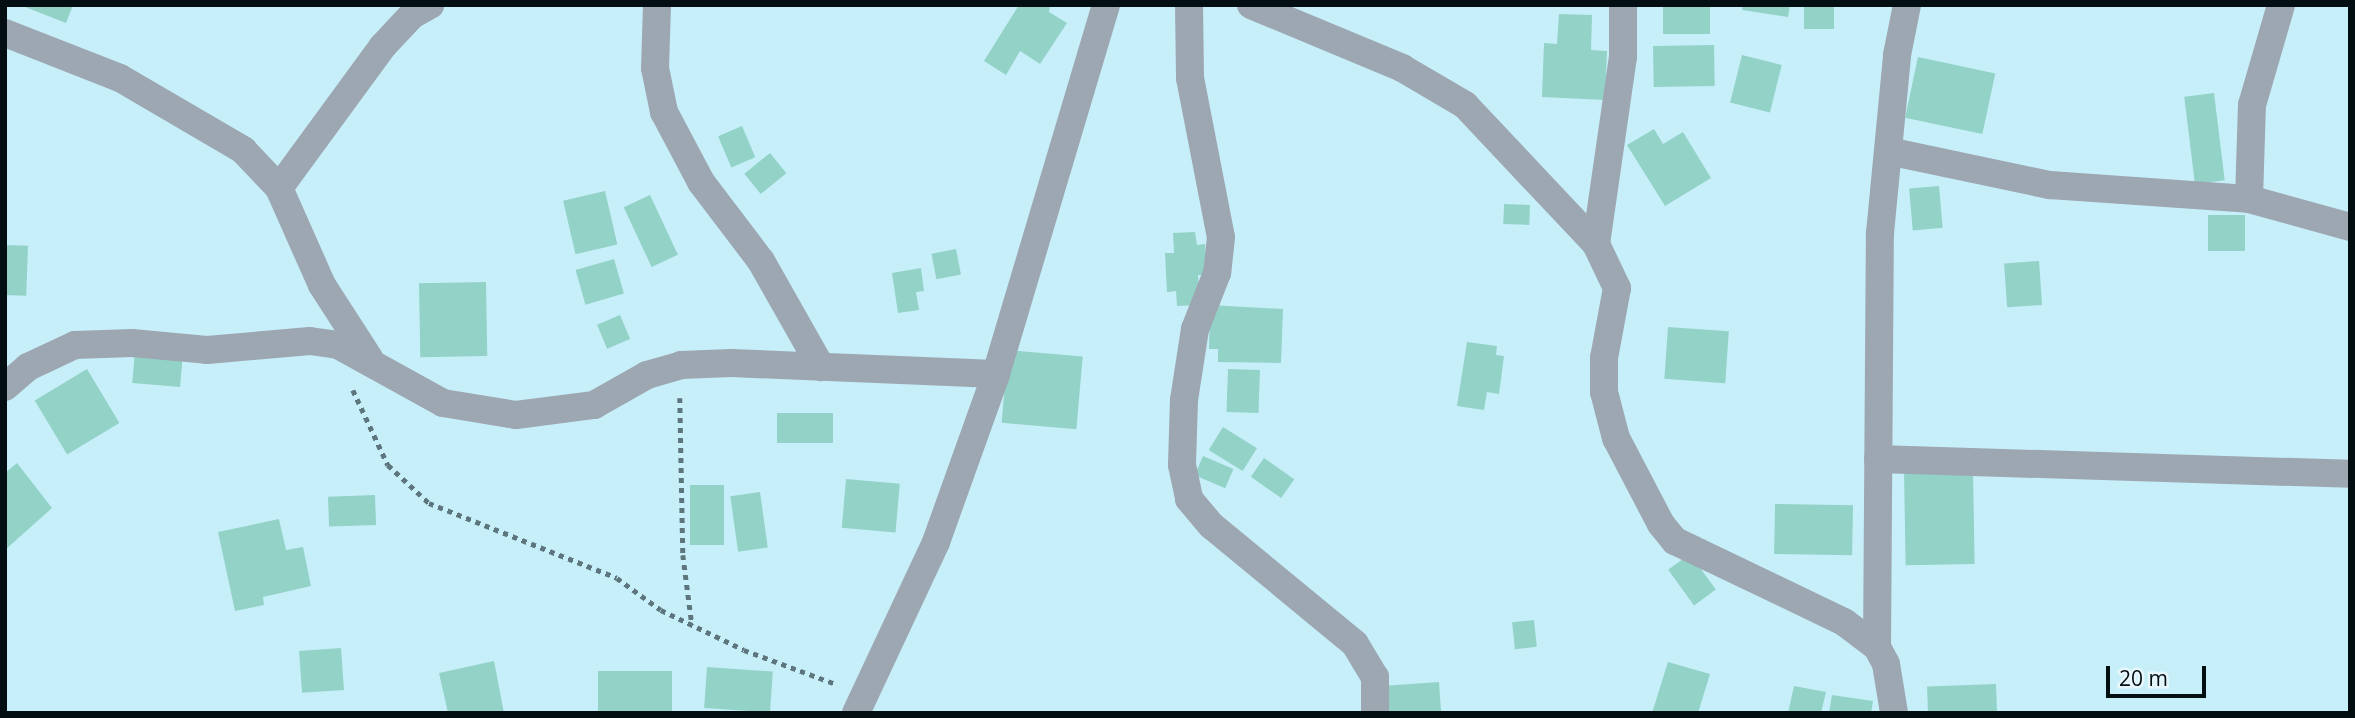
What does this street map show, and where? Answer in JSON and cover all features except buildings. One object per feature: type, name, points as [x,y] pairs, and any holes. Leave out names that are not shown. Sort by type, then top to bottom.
[{"type":"street","points":[[279,188],[383,46],[412,15],[430,5]]},
{"type":"street","points":[[657,5],[655,68],[664,112],[701,182],[761,261],[821,367]]},
{"type":"street","points":[[860,704],[936,542],[996,374],[1106,5]]},
{"type":"street","points":[[1189,5],[1190,78],[1221,237],[1216,273],[1195,329],[1184,400],[1182,465],[1189,499],[1212,526],[1360,650],[1375,677],[1375,713]]},
{"type":"street","points":[[1251,5],[1402,68],[1465,105],[1596,244],[1617,288],[1604,358],[1604,392],[1616,438],[1661,524],[1675,541],[1844,622],[1877,647],[1886,664],[1894,713]]},
{"type":"street","points":[[1596,244],[1623,57],[1623,5]]},
{"type":"street","points":[[1877,647],[1880,233],[1897,55],[1907,5]]},
{"type":"street","points":[[2249,199],[2252,105],[2281,5]]},
{"type":"street","points":[[5,33],[120,78],[199,121],[243,150],[279,188],[322,285],[370,360]]},
{"type":"street","points":[[1888,151],[2050,185],[2249,199],[2350,227]]},
{"type":"street","points":[[5,387],[28,367],[75,345],[132,343],[207,350],[310,341],[338,345],[370,360],[443,403],[516,415],[594,405],[647,375],[681,365],[996,374]]},
{"type":"street","points":[[1878,459],[2350,474]]},
{"type":"path","points":[[338,345],[371,436],[388,465],[421,496],[617,578],[661,610],[860,704]]},
{"type":"path","points":[[681,365],[678,463],[692,624]]}]
